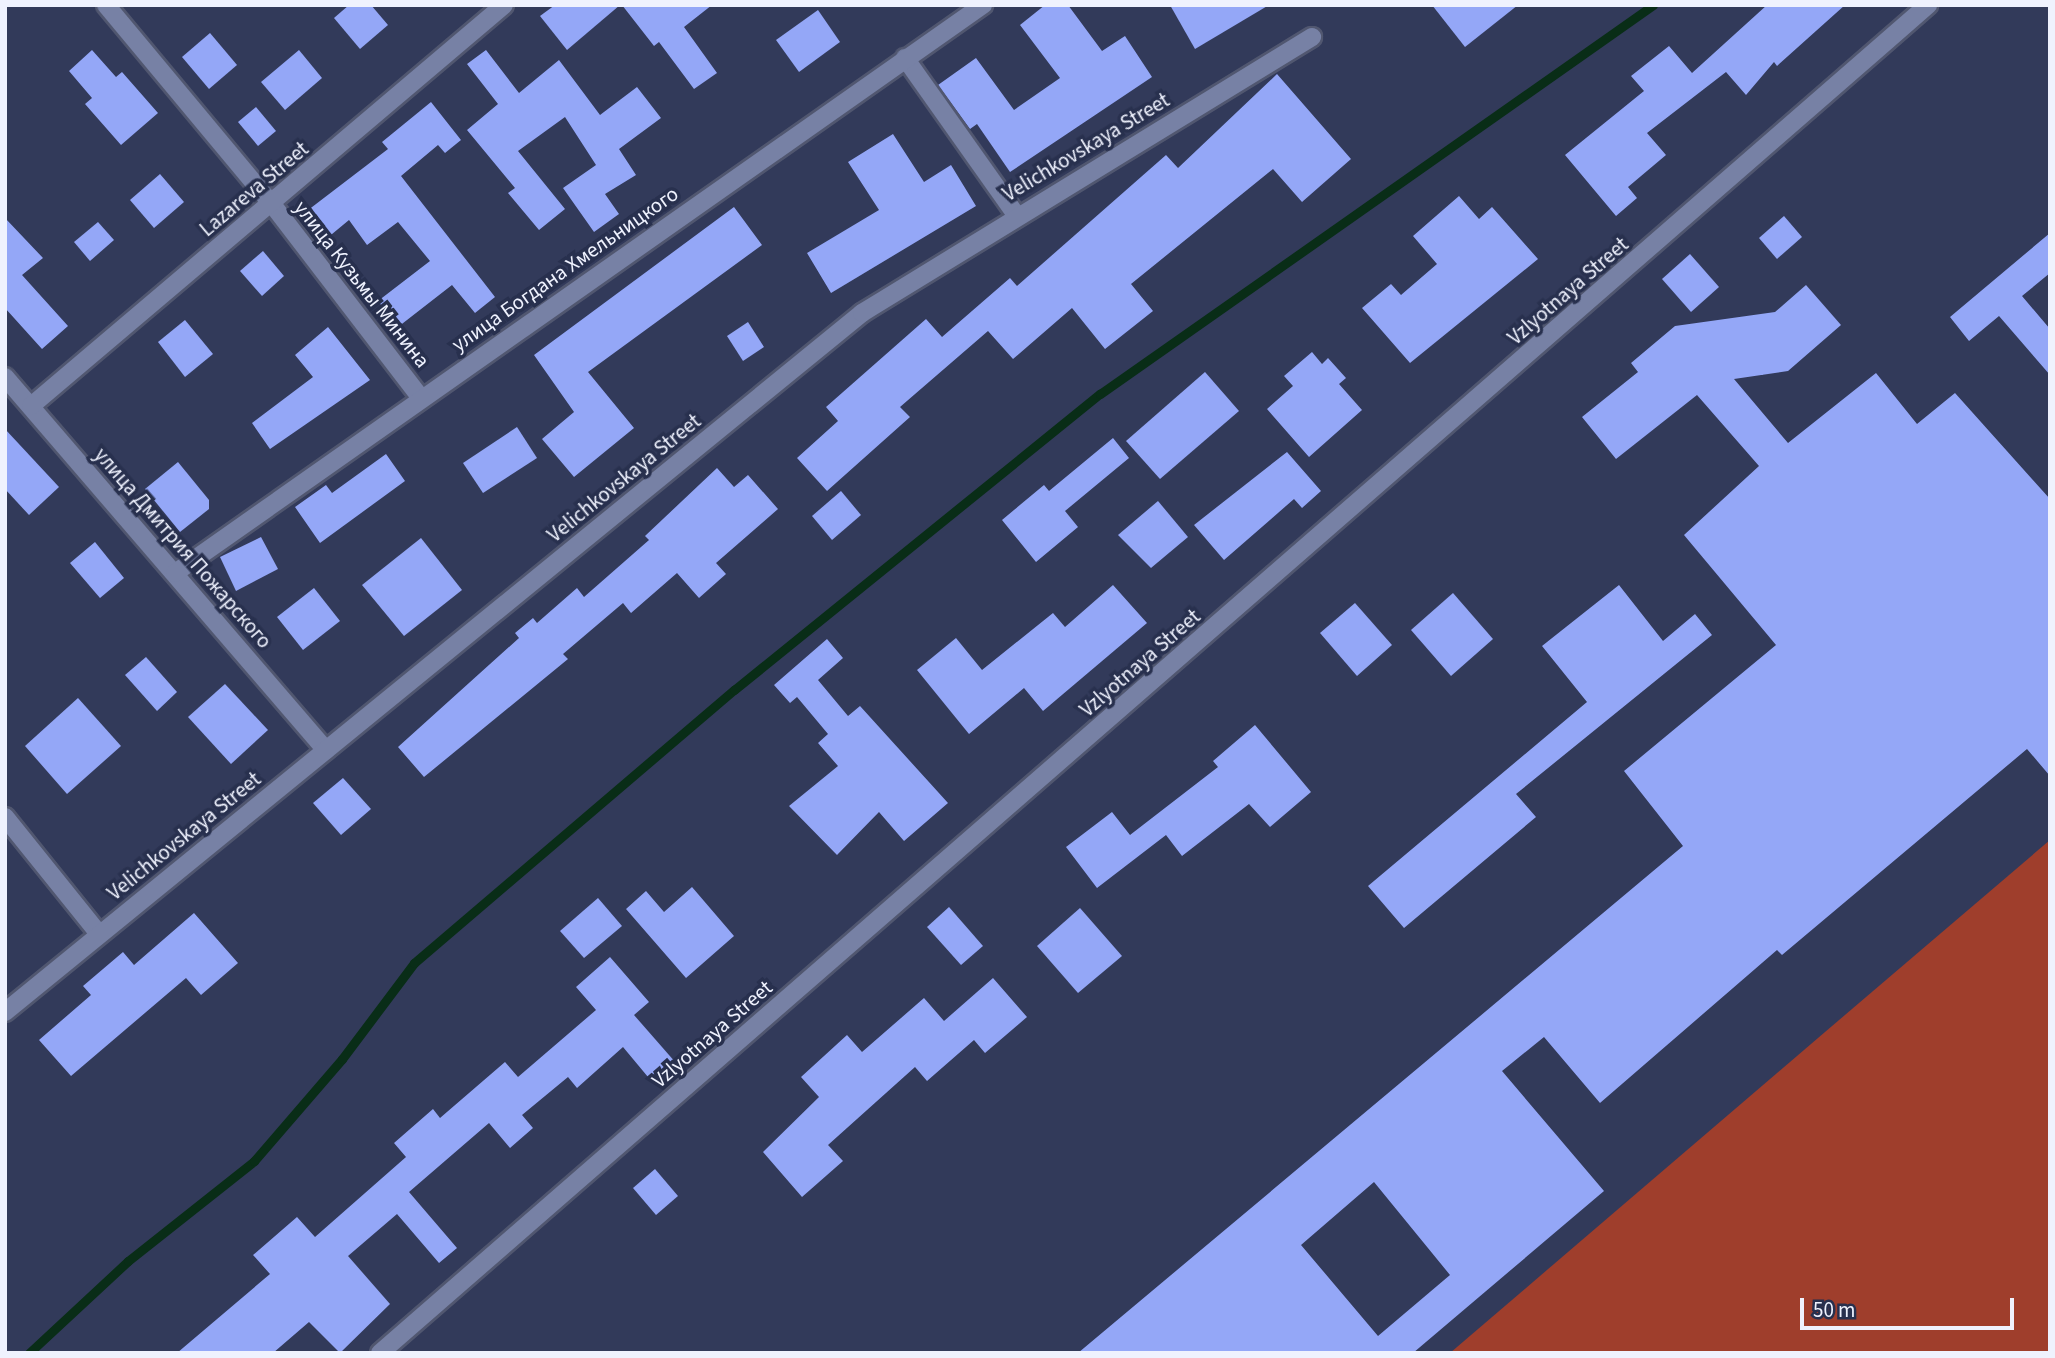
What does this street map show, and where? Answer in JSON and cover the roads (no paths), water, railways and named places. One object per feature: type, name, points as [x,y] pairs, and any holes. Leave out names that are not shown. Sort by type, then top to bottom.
[{"type":"street","name":"улица Кузьмы Минина","points":[[106,5],[272,204],[421,398]]},
{"type":"street","name":"Lazareva Street","points":[[31,406],[504,5]]},
{"type":"street","name":"улица Богдана Хмельницкого","points":[[175,573],[905,58],[958,12],[983,5]]},
{"type":"street","name":"Vzlyotnaya Street","points":[[380,1353],[1928,5]]},
{"type":"street","name":"Velichkovskaya Street","points":[[5,1012],[862,313],[1016,215],[1312,37]]},
{"type":"street","points":[[905,58],[1016,215]]},
{"type":"street","name":"улица Дмитрия Пожарского","points":[[5,377],[326,750]]},
{"type":"street","points":[[5,817],[99,934]]},
{"type":"waterway","points":[[29,1353],[128,1261],[254,1161],[342,1059],[414,963],[734,690],[1100,394],[1653,5]]}]
